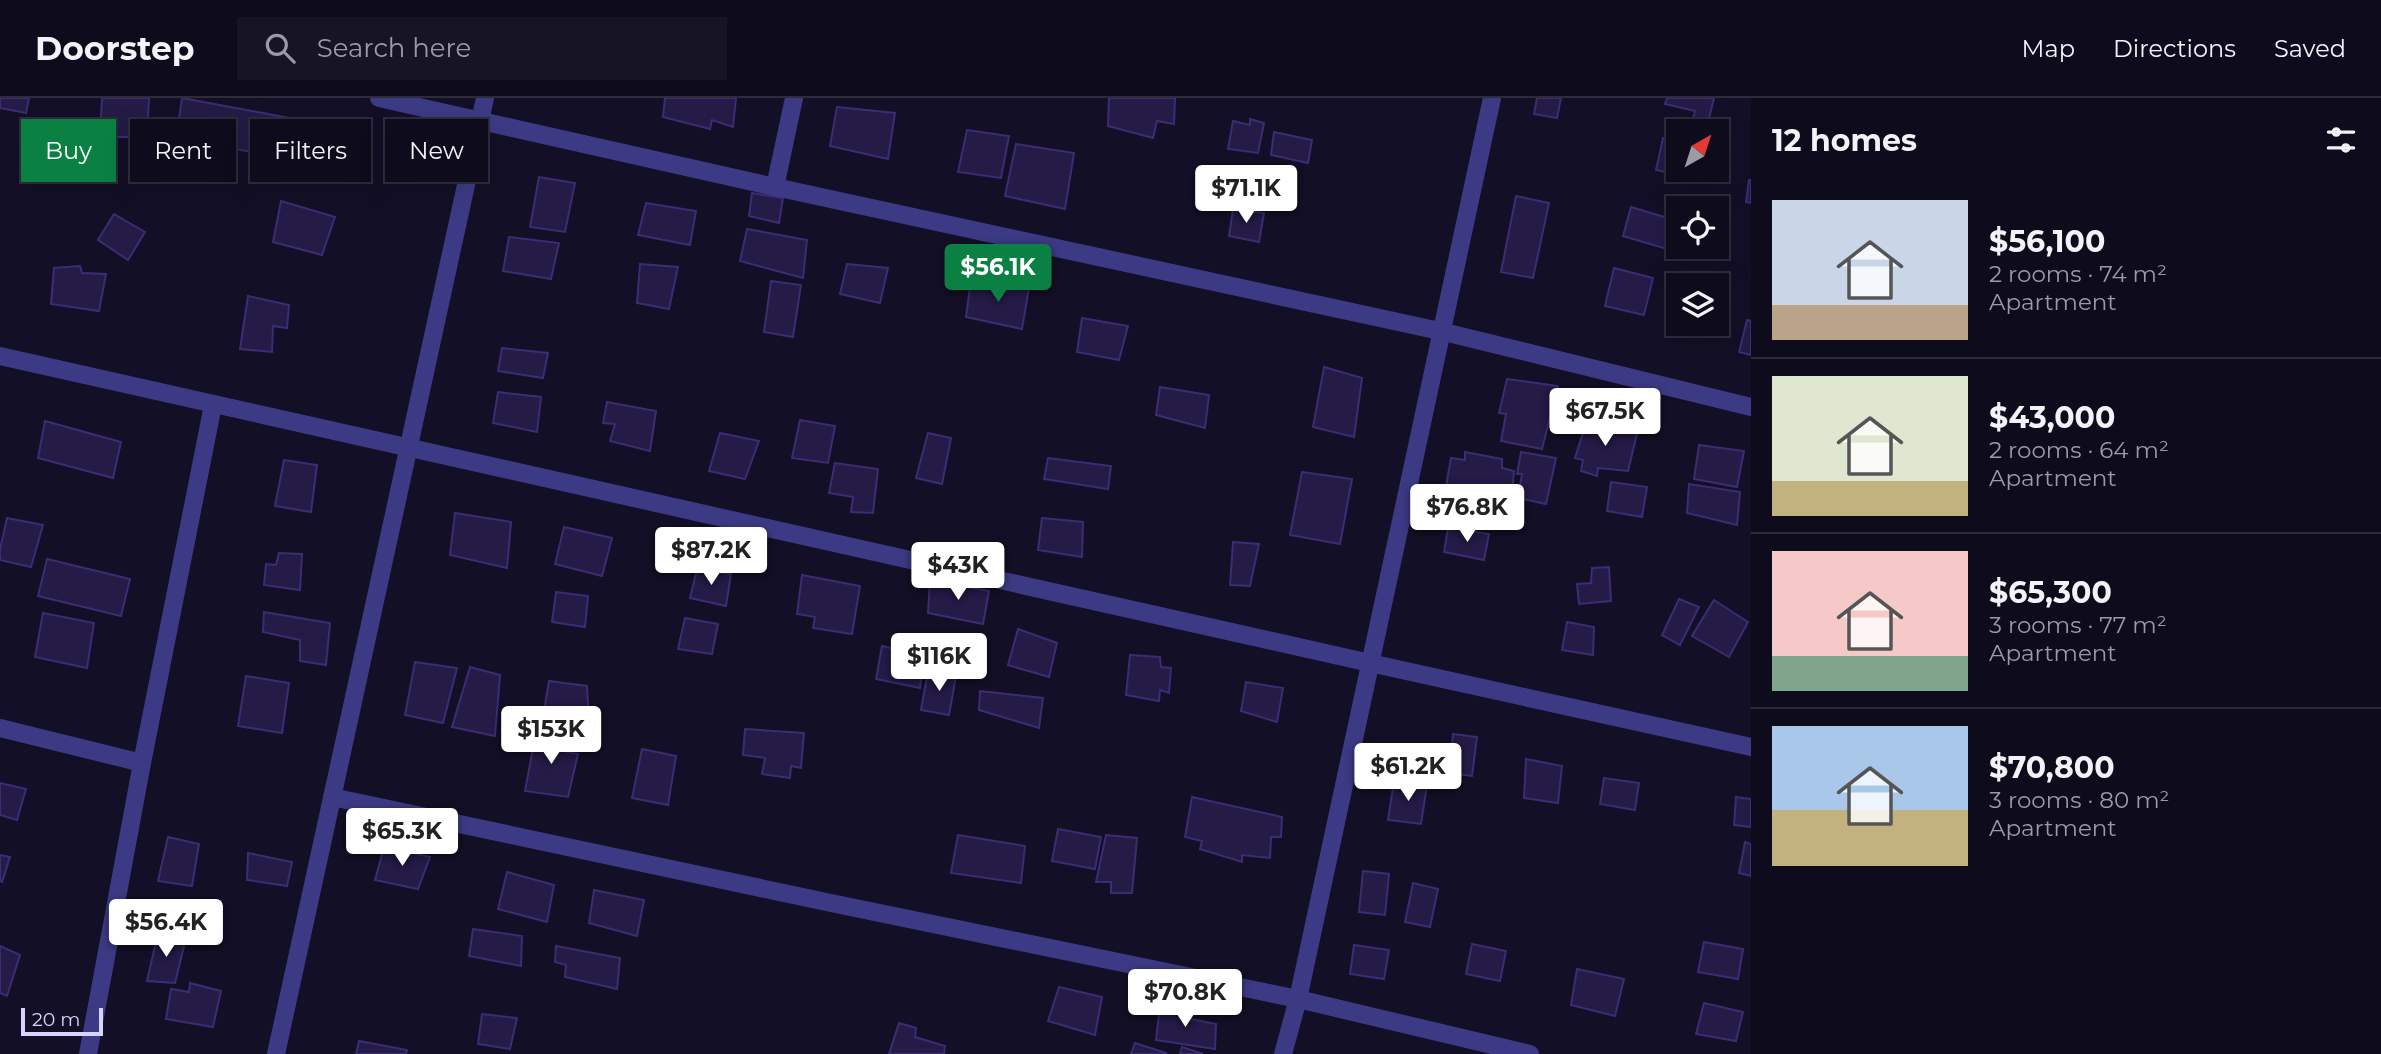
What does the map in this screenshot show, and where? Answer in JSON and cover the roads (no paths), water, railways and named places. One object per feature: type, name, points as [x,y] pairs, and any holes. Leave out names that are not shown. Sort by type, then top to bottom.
[{"type":"street","points":[[379,98],[476,119]]},
{"type":"street","points":[[481,119],[485,98]]},
{"type":"street","points":[[775,187],[794,98]]},
{"type":"street","points":[[1283,1054],[1298,999],[1492,98]]},
{"type":"street","points":[[488,122],[775,187],[1440,331],[1751,407]]},
{"type":"street","points":[[276,1054],[467,182]]},
{"type":"street","points":[[0,356],[1751,747]]},
{"type":"street","points":[[88,1054],[213,405]]},
{"type":"street","points":[[0,728],[142,764]]},
{"type":"street","points":[[332,797],[1298,999],[1530,1054]]}]
